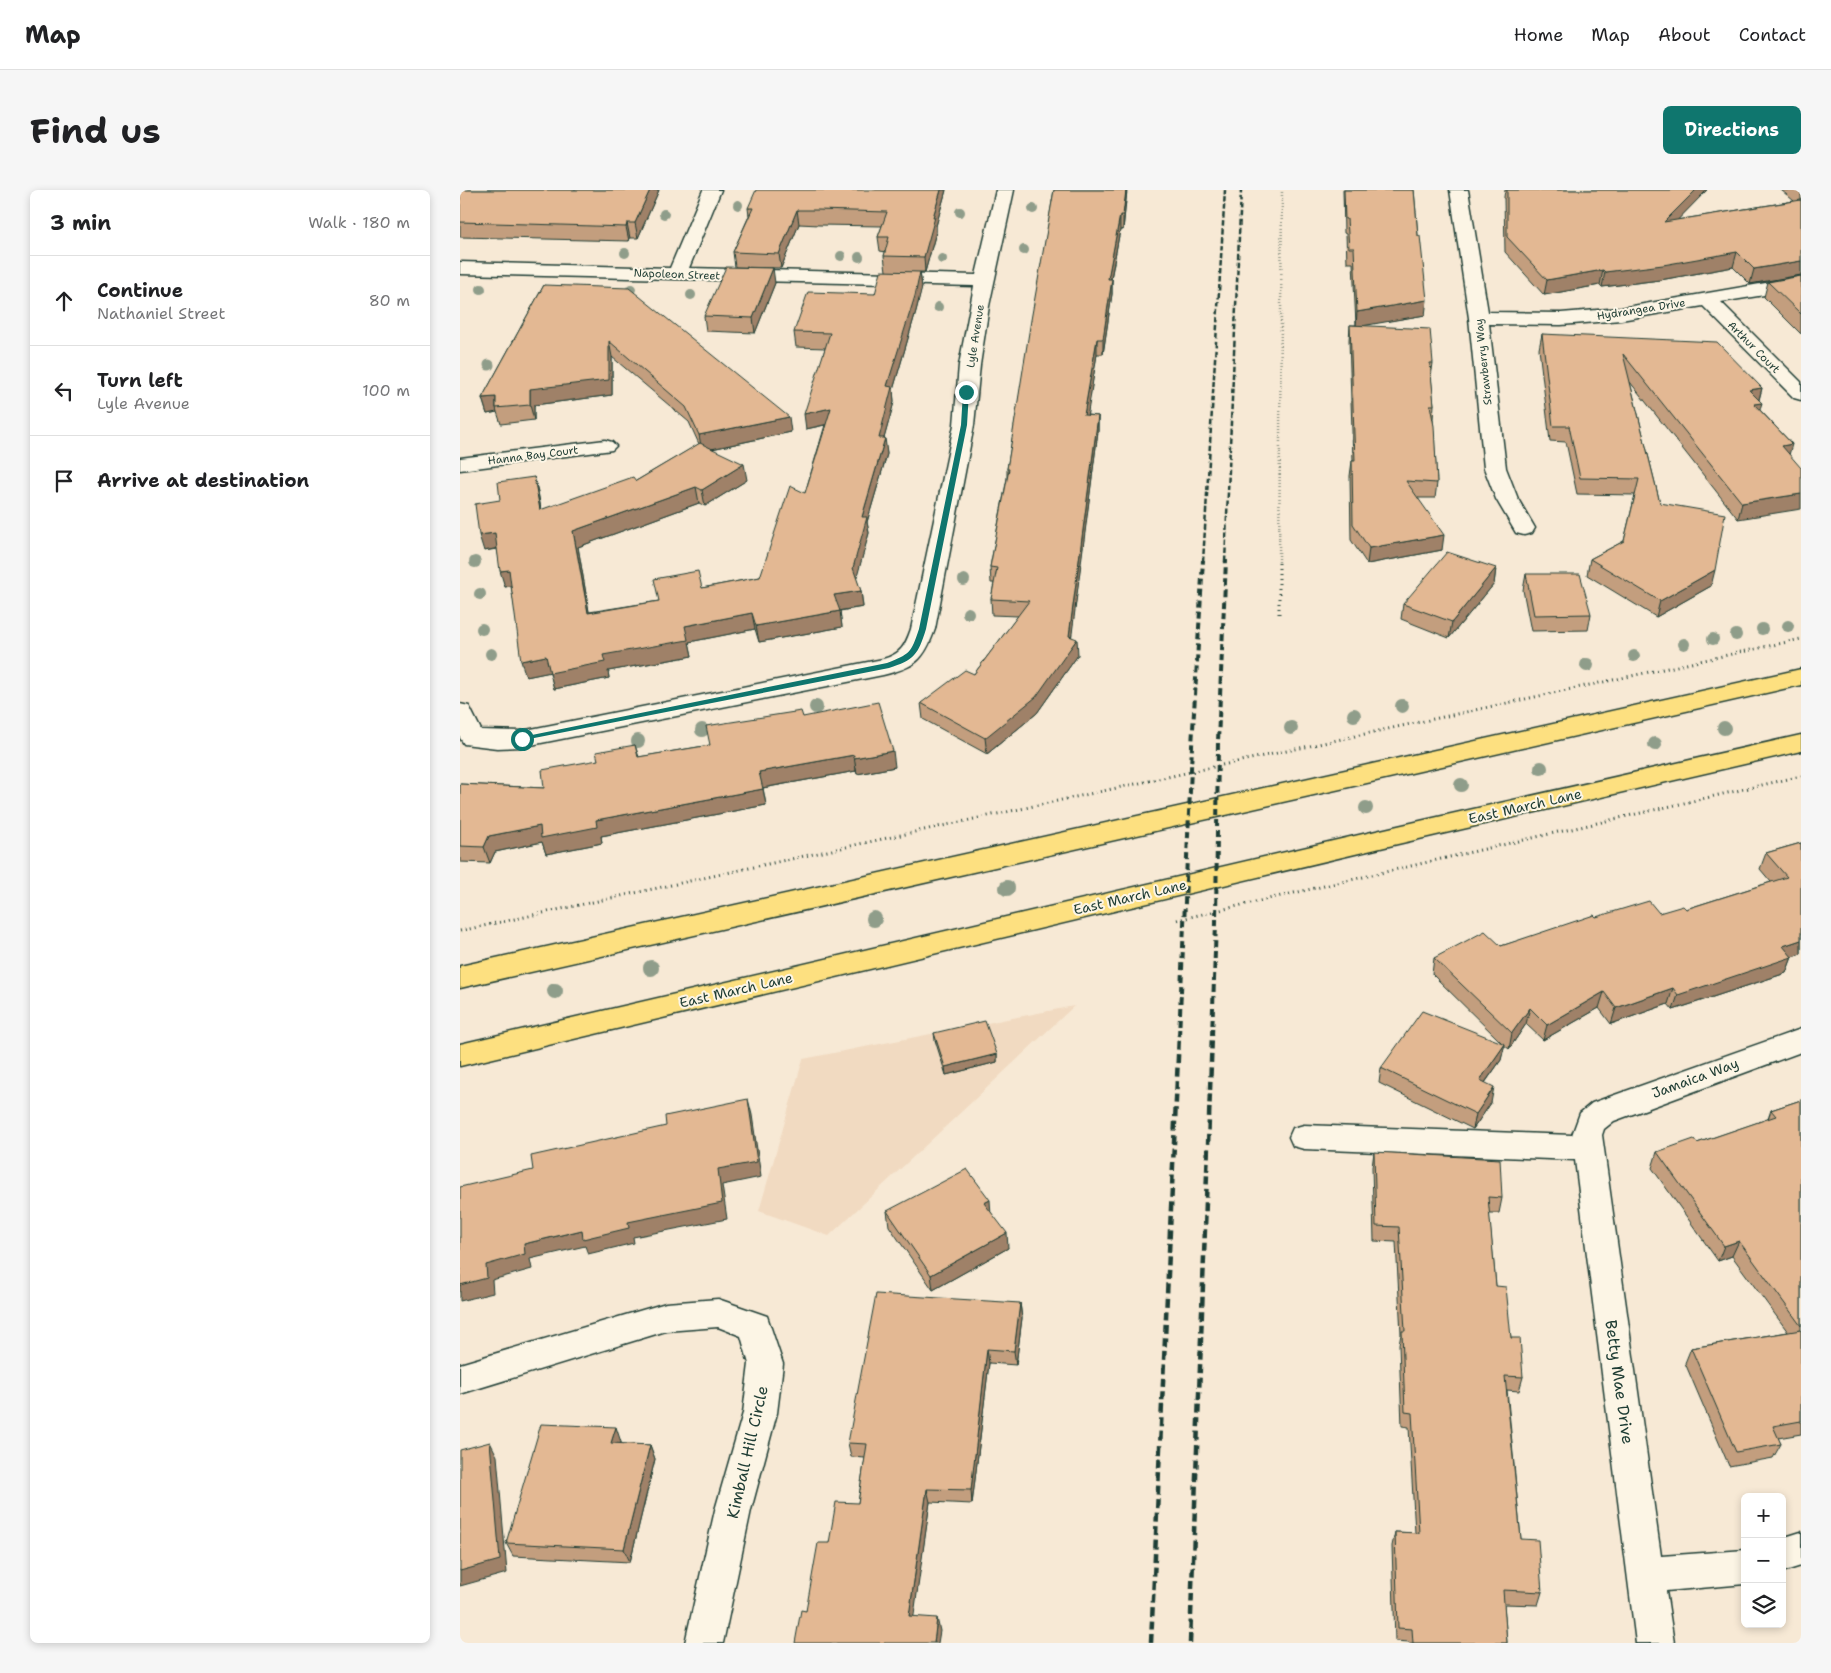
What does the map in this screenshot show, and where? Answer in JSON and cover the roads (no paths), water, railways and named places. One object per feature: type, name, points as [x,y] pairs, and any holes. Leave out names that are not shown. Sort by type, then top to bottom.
[{"type":"main road","points":[[460,977],[1801,677]]},
{"type":"main road","name":"East March Lane","points":[[460,1054],[1399,834],[1801,743]]},
{"type":"street","points":[[677,274],[712,190]]},
{"type":"street","name":"Lyle Avenue","points":[[460,712],[464,725],[473,738],[497,740],[522,739],[873,669],[910,657],[918,644],[923,629],[964,425],[966,392],[984,281],[1005,190]]},
{"type":"street","name":"Strawberry Way","points":[[1459,190],[1479,318],[1495,468],[1507,499],[1524,528]]},
{"type":"street","name":"Napoleon Street","points":[[460,268],[984,281]]},
{"type":"street","name":"Hydrangea Drive","points":[[1479,318],[1571,318],[1620,314],[1801,283]]},
{"type":"street","name":"Arthur Court","points":[[1706,299],[1801,394]]},
{"type":"street","name":"Hanna Bay Court","points":[[460,464],[605,446]]},
{"type":"street","name":"Jamaica Way","points":[[1590,1135],[1603,1112],[1801,1040]]},
{"type":"street","points":[[1304,1138],[1590,1135]]},
{"type":"street","name":"Betty Mae Drive","points":[[1590,1135],[1655,1643]]},
{"type":"street","name":"Kimball Hill Circle","points":[[460,1379],[666,1317],[718,1313],[755,1326],[766,1364],[760,1413],[733,1510],[704,1643]]},
{"type":"street","points":[[1786,1554],[1801,1549]]},
{"type":"street","points":[[1646,1575],[1741,1568]]},
{"type":"railway","points":[[1203,562],[1225,190]]},
{"type":"railway","points":[[1225,562],[1241,190]]},
{"type":"railway","points":[[1179,1036],[1192,746],[1203,560]]},
{"type":"railway","points":[[1212,1036],[1216,923],[1218,741],[1226,560]]},
{"type":"railway","points":[[1151,1643],[1179,1035]]},
{"type":"railway","points":[[1190,1643],[1212,1035]]}]
